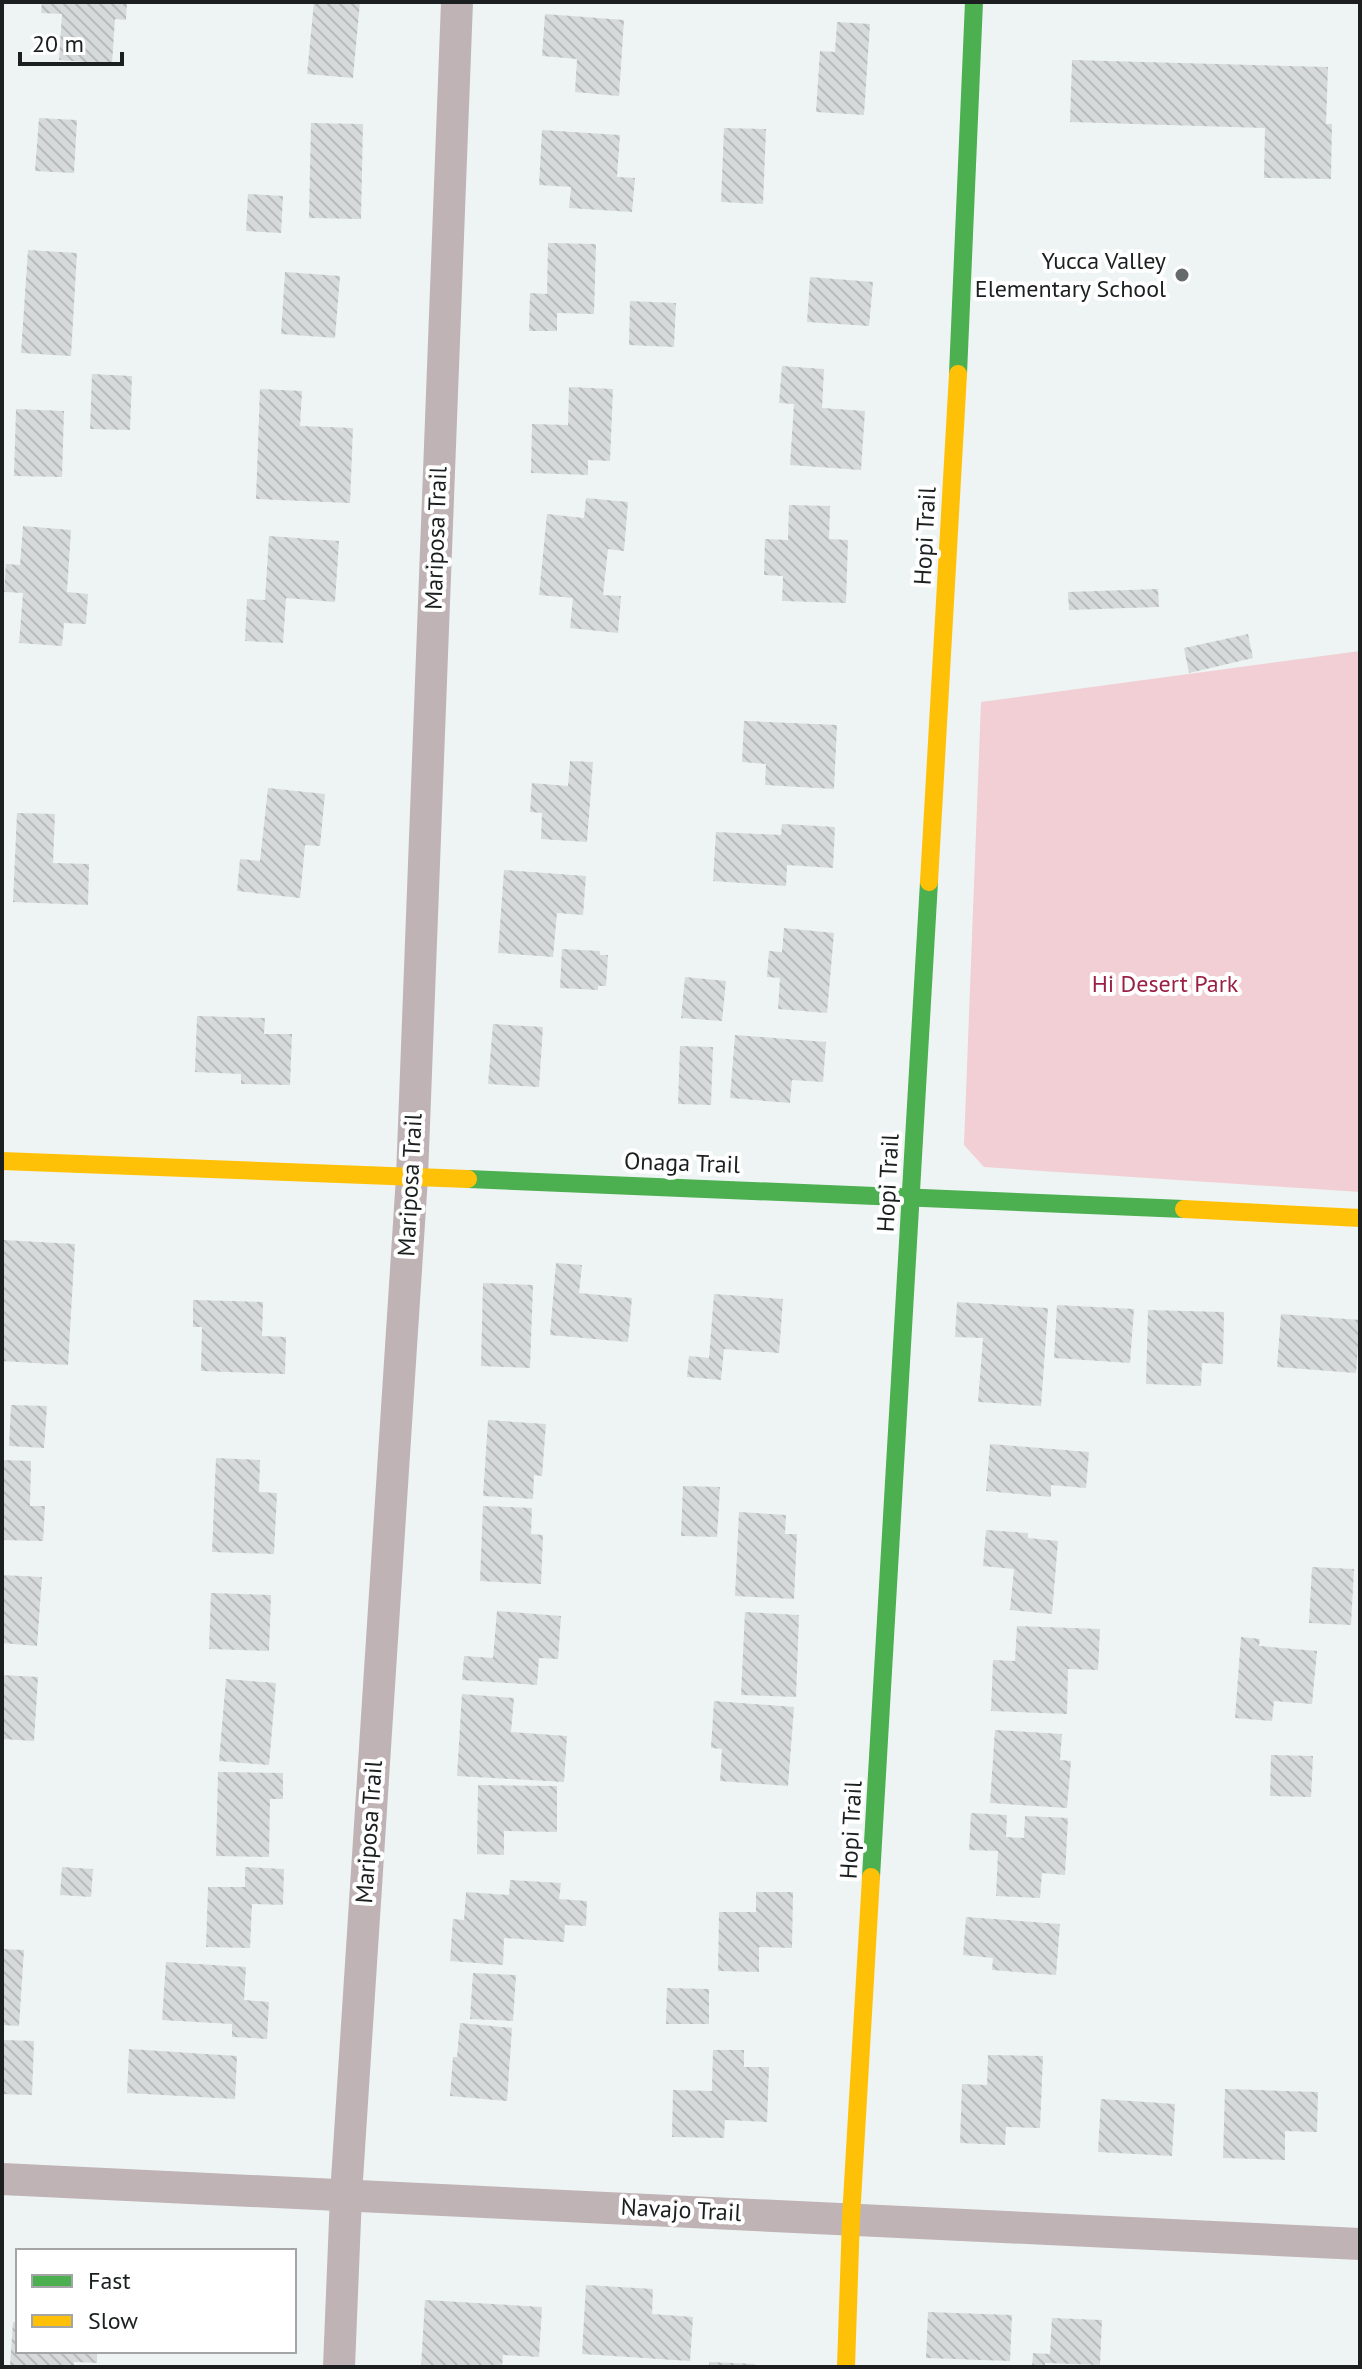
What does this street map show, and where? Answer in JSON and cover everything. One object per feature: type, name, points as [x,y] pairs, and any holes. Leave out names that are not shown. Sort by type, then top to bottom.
[{"type":"street","name":"Mariposa Trail","points":[[339,2367],[346,2195],[412,1177],[457,2]]},
{"type":"street","name":"Hopi Trail","points":[[846,2367],[851,2218],[962,307],[974,2]]},
{"type":"street","name":"Onaga Trail","points":[[2,1161],[912,1196],[1360,1218]]},
{"type":"street","name":"Navajo Trail","points":[[2,2179],[1360,2244]]},
{"type":"green space","name":"Hi Desert Park","points":[[1360,651],[1360,1192],[984,1167],[964,1145],[981,702]]},
{"type":"building","points":[[42,2],[127,2],[126,20],[115,19],[112,64],[59,60],[62,14],[41,13]]},
{"type":"building","points":[[314,2],[360,2],[353,78],[307,74]]},
{"type":"building","points":[[545,14],[624,20],[619,96],[575,92],[577,59],[542,56]]},
{"type":"building","points":[[837,22],[870,24],[864,115],[816,112],[820,51],[835,52]]},
{"type":"building","points":[[1072,60],[1328,67],[1326,124],[1332,124],[1331,179],[1264,178],[1265,128],[1070,122]]},
{"type":"building","points":[[39,118],[77,120],[74,173],[35,171]]},
{"type":"building","points":[[311,123],[363,124],[361,219],[309,218]]},
{"type":"building","points":[[724,128],[766,129],[763,204],[721,202]]},
{"type":"building","points":[[542,130],[620,135],[617,177],[635,178],[632,212],[569,208],[571,187],[539,185]]},
{"type":"building","points":[[248,194],[283,196],[281,233],[246,231]]},
{"type":"building","points":[[548,243],[596,244],[594,314],[557,313],[557,331],[529,331],[530,293],[547,294]]},
{"type":"building","points":[[28,250],[77,253],[71,356],[21,353]]},
{"type":"building","points":[[285,272],[340,276],[335,338],[281,334]]},
{"type":"building","points":[[810,277],[873,282],[869,326],[807,322]]},
{"type":"building","points":[[630,301],[676,303],[674,347],[629,345]]},
{"type":"building","points":[[782,366],[824,369],[822,408],[865,411],[861,470],[790,465],[794,404],[779,403]]},
{"type":"building","points":[[92,374],[132,376],[130,430],[90,429]]},
{"type":"building","points":[[569,387],[613,389],[610,461],[588,460],[588,475],[531,473],[532,424],[568,425]]},
{"type":"building","points":[[260,389],[302,391],[300,426],[353,428],[350,503],[256,499]]},
{"type":"building","points":[[16,409],[64,411],[62,477],[14,476]]},
{"type":"building","points":[[586,498],[628,502],[624,551],[608,549],[603,595],[621,596],[618,633],[570,628],[573,598],[539,595],[547,514],[584,518]]},
{"type":"building","points":[[789,505],[830,506],[829,539],[848,540],[846,603],[782,601],[783,576],[764,575],[765,539],[788,540]]},
{"type":"building","points":[[23,526],[71,530],[67,592],[88,594],[86,624],[64,623],[62,646],[19,643],[23,593],[4,592],[6,564],[20,565]]},
{"type":"building","points":[[269,536],[339,541],[335,602],[286,598],[283,643],[245,641],[247,599],[265,600]]},
{"type":"building","points":[[1158,589],[1159,607],[1069,610],[1068,592]]},
{"type":"building","points":[[1248,634],[1253,658],[1189,673],[1184,648]]},
{"type":"building","points":[[744,721],[837,725],[834,789],[765,785],[766,764],[742,762]]},
{"type":"building","points":[[570,761],[593,762],[587,842],[541,839],[542,813],[530,812],[532,783],[568,786]]},
{"type":"building","points":[[268,788],[325,794],[320,846],[305,845],[300,898],[237,891],[240,859],[260,861]]},
{"type":"building","points":[[17,813],[55,814],[53,863],[89,864],[88,905],[13,902]]},
{"type":"building","points":[[782,824],[835,827],[833,868],[787,865],[786,886],[713,881],[716,832],[781,835]]},
{"type":"building","points":[[504,870],[586,876],[583,915],[557,913],[553,957],[498,953]]},
{"type":"building","points":[[784,928],[834,933],[827,1013],[778,1009],[780,978],[767,977],[769,951],[782,952]]},
{"type":"building","points":[[562,949],[600,951],[600,955],[608,955],[606,986],[598,986],[598,990],[560,988]]},
{"type":"building","points":[[685,977],[726,981],[722,1021],[681,1018]]},
{"type":"building","points":[[197,1016],[265,1018],[264,1034],[292,1034],[290,1085],[241,1084],[241,1074],[195,1072]]},
{"type":"building","points":[[493,1024],[543,1027],[539,1087],[488,1084]]},
{"type":"building","points":[[735,1035],[826,1042],[823,1082],[792,1080],[790,1103],[730,1098]]},
{"type":"building","points":[[680,1046],[713,1047],[711,1105],[678,1104]]},
{"type":"building","points":[[3,1240],[75,1244],[68,1365],[2,1361]]},
{"type":"building","points":[[556,1263],[582,1265],[579,1293],[632,1298],[628,1342],[550,1335]]},
{"type":"building","points":[[483,1283],[533,1285],[530,1368],[481,1366]]},
{"type":"building","points":[[714,1294],[783,1299],[779,1353],[724,1349],[721,1380],[687,1377],[689,1356],[709,1358]]},
{"type":"building","points":[[193,1300],[263,1302],[262,1336],[286,1337],[285,1374],[201,1371],[202,1327],[193,1327]]},
{"type":"building","points":[[957,1302],[1048,1308],[1041,1406],[978,1402],[983,1338],[955,1337]]},
{"type":"building","points":[[1057,1305],[1134,1309],[1130,1363],[1054,1358]]},
{"type":"building","points":[[1148,1310],[1224,1312],[1223,1364],[1202,1363],[1201,1386],[1146,1384]]},
{"type":"building","points":[[1281,1314],[1360,1320],[1356,1373],[1277,1367]]},
{"type":"building","points":[[11,1405],[47,1406],[44,1448],[9,1446]]},
{"type":"building","points":[[488,1420],[546,1424],[542,1476],[534,1475],[533,1499],[483,1496]]},
{"type":"building","points":[[990,1444],[1089,1452],[1086,1488],[1051,1485],[1051,1497],[986,1491]]},
{"type":"building","points":[[216,1458],[260,1460],[259,1492],[277,1493],[274,1554],[212,1552]]},
{"type":"building","points":[[2,1460],[31,1461],[30,1506],[45,1506],[43,1541],[2,1540]]},
{"type":"building","points":[[683,1486],[720,1487],[717,1537],[681,1536]]},
{"type":"building","points":[[483,1506],[532,1508],[531,1534],[543,1535],[541,1584],[480,1581]]},
{"type":"building","points":[[739,1512],[786,1515],[785,1534],[797,1534],[794,1599],[735,1596]]},
{"type":"building","points":[[986,1530],[1028,1533],[1028,1538],[1058,1541],[1052,1614],[1010,1610],[1014,1569],[983,1566]]},
{"type":"building","points":[[1312,1567],[1354,1569],[1351,1625],[1309,1623]]},
{"type":"building","points":[[2,1575],[42,1577],[37,1646],[2,1643]]},
{"type":"building","points":[[211,1593],[271,1595],[269,1651],[209,1649]]},
{"type":"building","points":[[497,1611],[561,1616],[558,1659],[539,1658],[537,1685],[462,1680],[464,1656],[493,1658]]},
{"type":"building","points":[[745,1612],[799,1615],[796,1697],[741,1695]]},
{"type":"building","points":[[1017,1626],[1100,1629],[1098,1670],[1068,1669],[1067,1714],[991,1711],[993,1660],[1015,1661]]},
{"type":"building","points":[[1241,1637],[1260,1639],[1259,1646],[1317,1651],[1312,1704],[1274,1701],[1272,1721],[1235,1718]]},
{"type":"building","points":[[2,1675],[38,1677],[34,1741],[2,1739]]},
{"type":"building","points":[[226,1679],[276,1683],[269,1765],[219,1761]]},
{"type":"building","points":[[462,1694],[514,1698],[511,1732],[567,1736],[564,1782],[457,1776]]},
{"type":"building","points":[[714,1701],[794,1707],[788,1786],[720,1781],[722,1749],[711,1748]]},
{"type":"building","points":[[995,1730],[1062,1734],[1060,1760],[1071,1761],[1067,1808],[990,1803]]},
{"type":"building","points":[[1271,1755],[1313,1756],[1311,1797],[1270,1796]]},
{"type":"building","points":[[218,1772],[283,1773],[283,1799],[270,1799],[269,1857],[216,1856]]},
{"type":"building","points":[[478,1785],[557,1786],[557,1832],[504,1831],[504,1855],[477,1854]]},
{"type":"building","points":[[971,1813],[1007,1815],[1006,1837],[1024,1838],[1025,1816],[1068,1818],[1065,1875],[1042,1873],[1040,1898],[996,1896],[998,1851],[969,1850]]},
{"type":"building","points":[[62,1867],[93,1869],[91,1897],[60,1895]]},
{"type":"building","points":[[245,1867],[284,1869],[283,1905],[252,1904],[250,1948],[206,1947],[208,1887],[245,1887]]},
{"type":"building","points":[[510,1880],[561,1883],[559,1899],[587,1901],[586,1926],[565,1925],[564,1942],[504,1938],[503,1965],[450,1961],[453,1919],[464,1920],[466,1892],[509,1895]]},
{"type":"building","points":[[756,1892],[793,1892],[792,1948],[759,1947],[759,1972],[718,1971],[719,1912],[756,1912]]},
{"type":"building","points":[[966,1917],[1060,1924],[1056,1975],[992,1970],[993,1958],[963,1955]]},
{"type":"building","points":[[2,1949],[24,1950],[19,2026],[2,2025]]},
{"type":"building","points":[[166,1962],[246,1967],[244,2000],[269,2002],[267,2039],[232,2037],[232,2024],[162,2020]]},
{"type":"building","points":[[473,1973],[516,1975],[513,2021],[470,2019]]},
{"type":"building","points":[[667,1988],[709,1989],[709,2024],[666,2024]]},
{"type":"building","points":[[460,2023],[512,2028],[507,2101],[450,2096]]},
{"type":"building","points":[[2,2040],[34,2041],[32,2095],[2,2094]]},
{"type":"building","points":[[129,2049],[237,2056],[235,2099],[127,2093]]},
{"type":"building","points":[[713,2050],[744,2050],[744,2067],[769,2067],[767,2122],[725,2120],[724,2138],[672,2137],[673,2090],[712,2091]]},
{"type":"building","points":[[988,2055],[1043,2056],[1040,2128],[1006,2127],[1005,2145],[960,2143],[962,2084],[987,2085]]},
{"type":"building","points":[[1225,2089],[1318,2092],[1317,2132],[1285,2131],[1285,2160],[1223,2158]]},
{"type":"building","points":[[1101,2099],[1175,2104],[1172,2156],[1098,2152]]},
{"type":"building","points":[[586,2285],[653,2289],[652,2314],[693,2317],[690,2361],[582,2354]]},
{"type":"building","points":[[425,2300],[542,2307],[539,2357],[503,2355],[502,2367],[421,2367]]},
{"type":"building","points":[[928,2312],[1012,2315],[1010,2361],[926,2358]]},
{"type":"building","points":[[1052,2318],[1102,2320],[1100,2365],[1045,2363],[1045,2367],[1032,2367],[1033,2353],[1050,2354]]},
{"type":"building","points":[[13,2322],[16,2323],[16,2353],[97,2353],[97,2363],[74,2362],[74,2367],[10,2366]]},
{"type":"building","points":[[709,2362],[755,2364],[754,2367],[709,2367]]},
{"type":"traffic: fast","points":[[958,374],[974,2]]},
{"type":"traffic: fast","points":[[871,1877],[929,882]]},
{"type":"traffic: fast","points":[[468,1179],[1184,1209]]},
{"type":"traffic: slow","points":[[929,882],[958,374]]},
{"type":"traffic: slow","points":[[2,1161],[468,1179]]},
{"type":"traffic: slow","points":[[1184,1209],[1360,1218]]},
{"type":"traffic: slow","points":[[846,2367],[851,2218],[871,1877]]},
{"type":"place","name":"Yucca Valley Elementary School","points":[[1182,275]]}]
